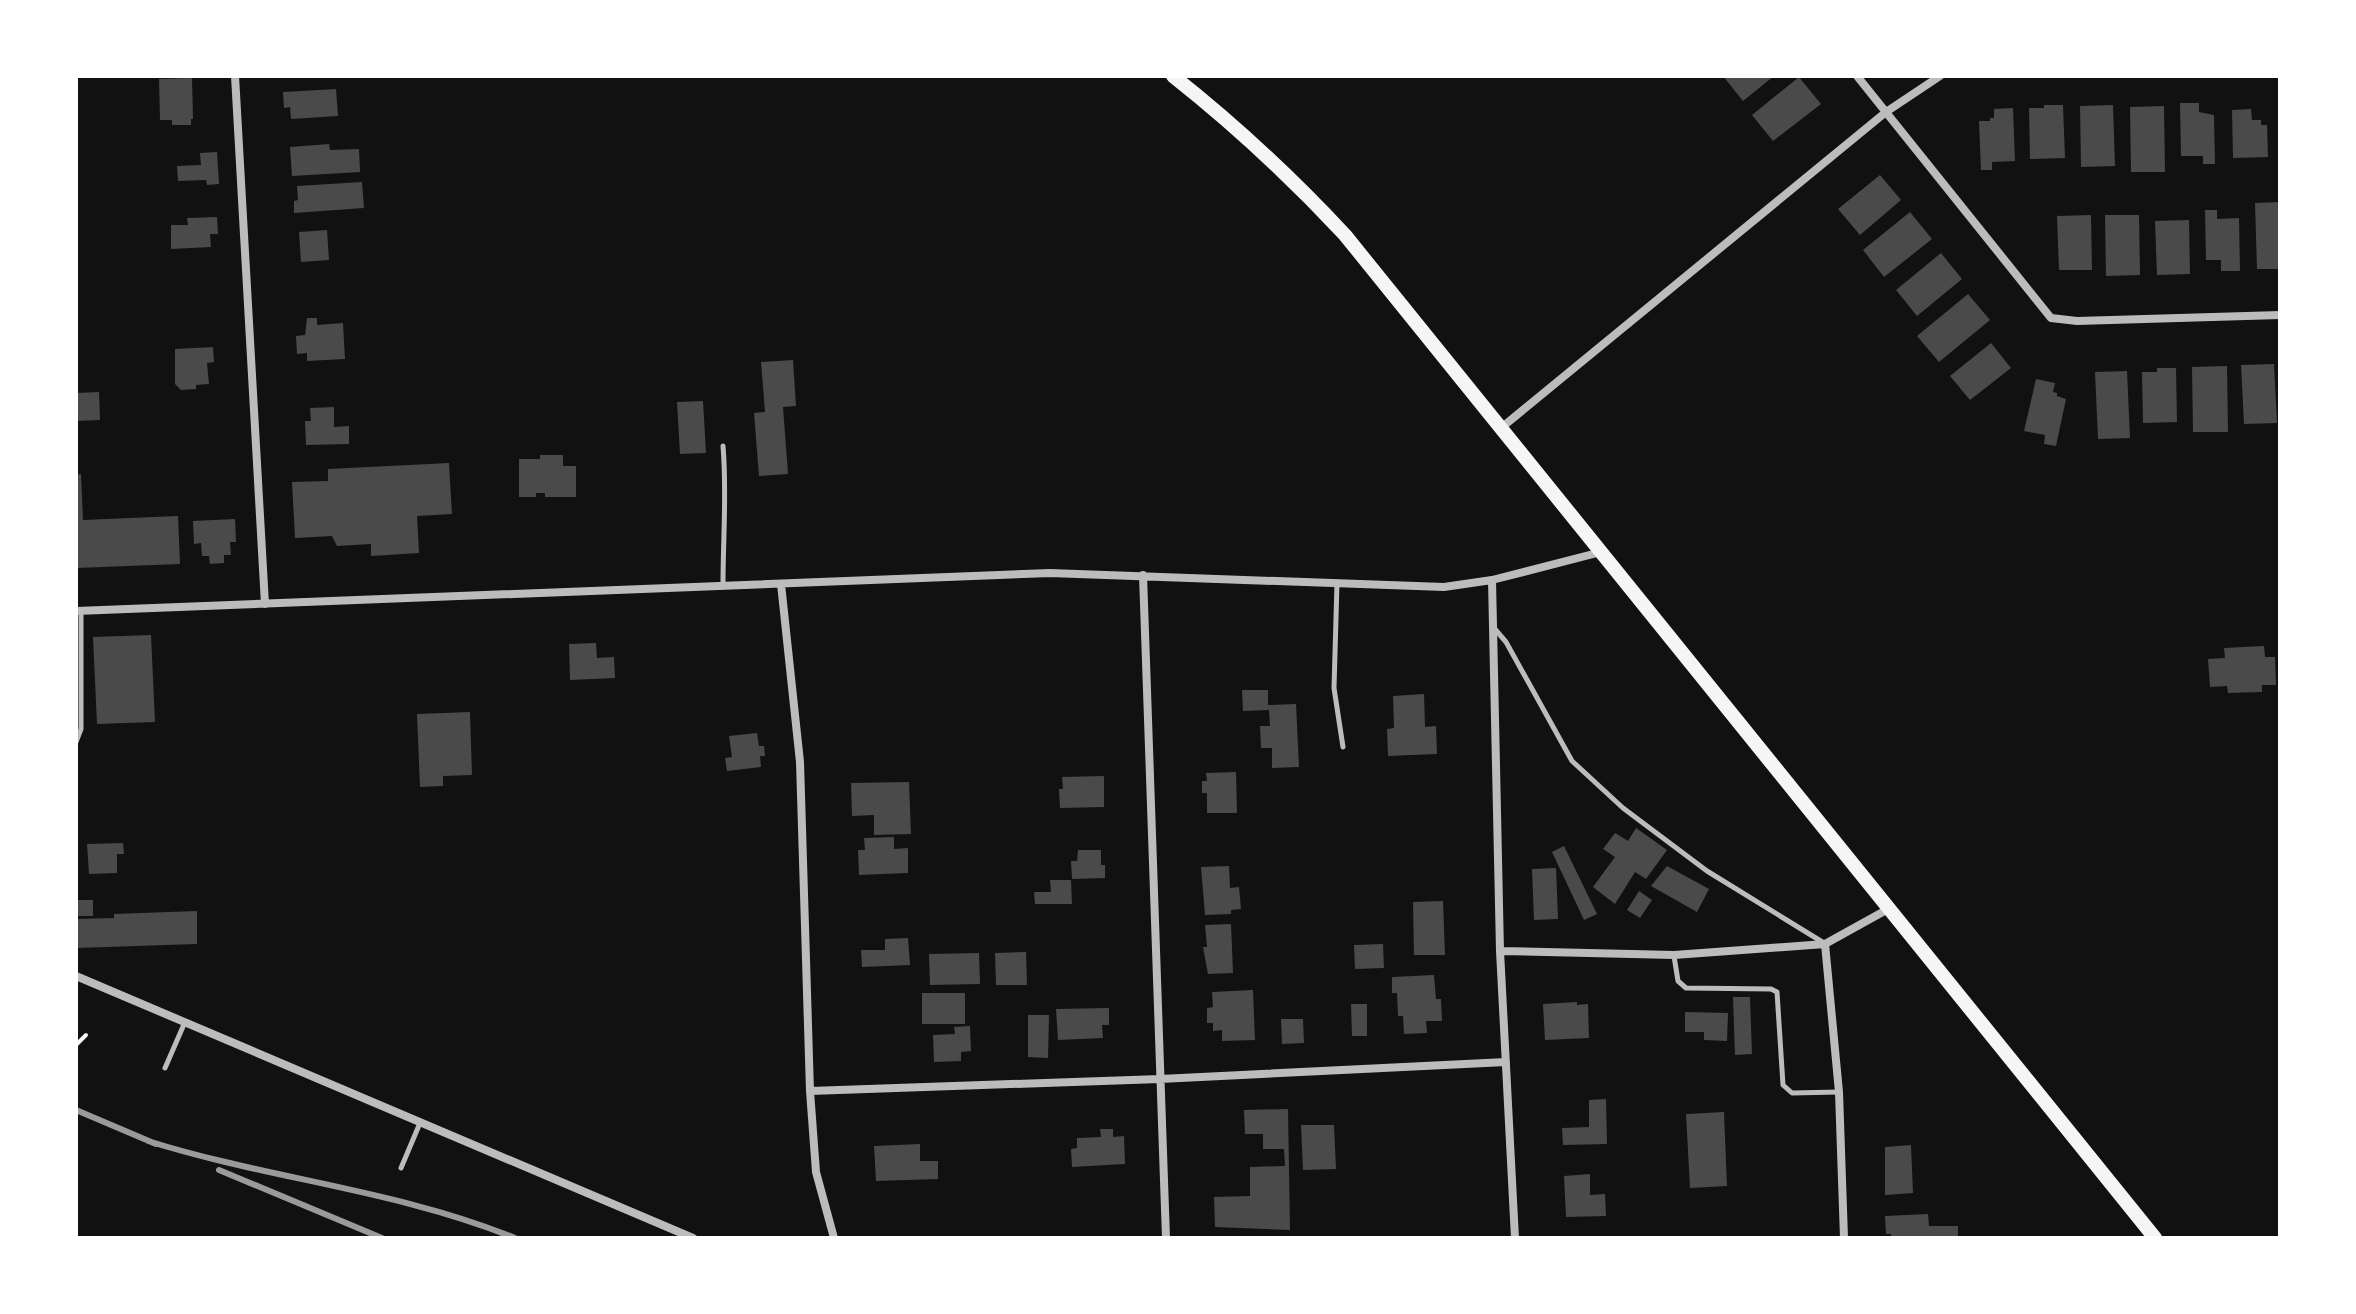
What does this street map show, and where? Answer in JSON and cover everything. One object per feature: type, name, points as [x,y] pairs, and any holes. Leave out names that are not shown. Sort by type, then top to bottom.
[{"type":"main road","points":[[1173,76],[1233,124],[1296,183],[1345,235],[2155,1238]]},
{"type":"street","points":[[235,76],[265,604]]},
{"type":"street","points":[[1857,76],[2051,318],[2077,321],[2280,315]]},
{"type":"street","points":[[1501,428],[1886,112],[1940,76]]},
{"type":"street","points":[[78,611],[1050,573],[1444,587],[1492,580],[1601,552]]},
{"type":"street","points":[[1143,575],[1166,1238]]},
{"type":"street","points":[[1492,580],[1500,951],[1515,1238]]},
{"type":"street","points":[[781,584],[800,762],[810,1091],[816,1172],[834,1238]]},
{"type":"street","points":[[1500,951],[1674,955],[1825,944],[1890,908]]},
{"type":"street","points":[[1825,944],[1839,1092],[1844,1238]]},
{"type":"street","points":[[76,976],[693,1238]]},
{"type":"street","points":[[810,1091],[1160,1079],[1506,1062]]},
{"type":"lane","points":[[723,446],[726,485],[723,586]]},
{"type":"lane","points":[[1337,583],[1334,688],[1343,747]]},
{"type":"lane","points":[[76,742],[81,729],[78,611]]},
{"type":"lane","points":[[1492,625],[1506,642],[1572,761],[1623,808],[1707,871],[1825,944]]},
{"type":"lane","points":[[1674,955],[1678,981],[1686,988],[1771,989],[1777,992],[1783,1085],[1792,1093],[1839,1092]]},
{"type":"lane","points":[[165,1068],[185,1022]]},
{"type":"lane","points":[[401,1168],[420,1123]]},
{"type":"path","points":[[76,1045],[86,1035]]},
{"type":"building","points":[[1723,76],[1774,76],[1743,101]]},
{"type":"building","points":[[1799,77],[1821,104],[1773,141],[1752,115]]},
{"type":"building","points":[[192,78],[191,125],[172,125],[172,120],[160,120],[159,79]]},
{"type":"building","points":[[336,89],[338,116],[291,119],[290,107],[284,108],[283,92]]},
{"type":"building","points":[[2180,103],[2199,103],[2199,112],[2214,115],[2215,164],[2203,164],[2203,156],[2181,156]]},
{"type":"building","points":[[2044,105],[2063,105],[2065,158],[2030,159],[2029,108],[2044,108]]},
{"type":"building","points":[[2113,105],[2115,166],[2081,167],[2080,106]]},
{"type":"building","points":[[2164,106],[2165,172],[2131,172],[2130,107]]},
{"type":"building","points":[[2013,108],[2015,161],[1992,162],[1992,170],[1981,170],[1979,121],[1994,118],[1994,109]]},
{"type":"building","points":[[2251,109],[2252,120],[2261,120],[2261,125],[2267,125],[2268,157],[2233,158],[2232,110]]},
{"type":"building","points":[[329,144],[330,150],[359,149],[360,172],[292,176],[290,147]]},
{"type":"building","points":[[217,152],[219,184],[207,185],[206,180],[178,181],[177,166],[201,165],[200,153]]},
{"type":"building","points":[[1880,175],[1901,200],[1860,235],[1838,209]]},
{"type":"building","points":[[362,182],[364,208],[294,213],[294,201],[298,200],[297,186]]},
{"type":"building","points":[[2280,202],[2280,269],[2257,269],[2255,203]]},
{"type":"building","points":[[2205,210],[2217,210],[2217,219],[2239,218],[2240,271],[2221,271],[2221,260],[2206,260]]},
{"type":"building","points":[[1910,212],[1932,239],[1884,277],[1863,250]]},
{"type":"building","points":[[2091,215],[2092,270],[2059,270],[2057,216]]},
{"type":"building","points":[[2105,215],[2139,215],[2140,275],[2106,276]]},
{"type":"building","points":[[217,217],[218,234],[210,234],[211,247],[171,249],[171,225],[188,225],[187,218]]},
{"type":"building","points":[[2189,220],[2190,274],[2157,275],[2155,221]]},
{"type":"building","points":[[327,230],[329,260],[301,262],[299,232]]},
{"type":"building","points":[[1941,253],[1962,279],[1917,316],[1896,290]]},
{"type":"building","points":[[1968,294],[1990,320],[1939,362],[1917,336]]},
{"type":"building","points":[[307,318],[317,318],[317,325],[343,323],[345,359],[307,361],[307,353],[297,354],[296,336],[305,335]]},
{"type":"building","points":[[1991,343],[2011,368],[1970,400],[1950,376]]},
{"type":"building","points":[[213,347],[214,362],[207,363],[209,384],[181,390],[175,384],[175,349]]},
{"type":"building","points":[[793,360],[796,406],[783,407],[788,474],[759,476],[754,413],[765,412],[761,362]]},
{"type":"building","points":[[2274,364],[2277,423],[2244,424],[2241,365]]},
{"type":"building","points":[[2227,366],[2228,432],[2193,432],[2192,367]]},
{"type":"building","points":[[2157,368],[2176,368],[2177,422],[2143,423],[2142,372],[2157,372]]},
{"type":"building","points":[[2127,371],[2130,438],[2098,439],[2095,372]]},
{"type":"building","points":[[2036,379],[2055,383],[2053,392],[2066,399],[2056,446],[2044,444],[2045,435],[2024,431]]},
{"type":"building","points":[[99,392],[100,420],[76,421],[76,393]]},
{"type":"building","points":[[703,401],[706,453],[680,454],[677,402]]},
{"type":"building","points":[[334,407],[334,427],[349,426],[349,444],[306,445],[305,421],[311,421],[310,408]]},
{"type":"building","points":[[540,455],[563,455],[563,466],[576,466],[576,497],[545,497],[545,493],[536,493],[536,497],[519,497],[519,459],[540,459]]},
{"type":"building","points":[[449,463],[452,514],[417,516],[419,553],[371,556],[371,544],[337,546],[332,536],[295,538],[292,482],[328,481],[328,469]]},
{"type":"building","points":[[81,474],[83,520],[178,516],[180,564],[76,568],[76,475]]},
{"type":"building","points":[[235,519],[236,542],[230,542],[231,555],[224,555],[224,563],[210,564],[209,556],[202,556],[201,543],[194,544],[193,521]]},
{"type":"building","points":[[151,635],[155,722],[97,724],[93,637]]},
{"type":"building","points":[[596,643],[597,658],[614,657],[615,678],[570,680],[569,644]]},
{"type":"building","points":[[2264,646],[2265,657],[2275,657],[2276,685],[2262,685],[2262,692],[2228,693],[2227,686],[2210,687],[2208,659],[2225,658],[2224,648]]},
{"type":"building","points":[[1242,690],[1268,690],[1268,705],[1296,704],[1299,767],[1272,768],[1272,748],[1261,748],[1260,726],[1270,726],[1269,710],[1243,711]]},
{"type":"building","points":[[1424,694],[1425,727],[1436,726],[1437,754],[1388,756],[1387,729],[1394,728],[1393,696]]},
{"type":"building","points":[[470,712],[472,775],[443,776],[443,786],[420,787],[417,714]]},
{"type":"building","points":[[757,733],[759,746],[764,746],[765,756],[760,756],[761,767],[727,771],[725,758],[732,757],[729,736]]},
{"type":"building","points":[[1236,772],[1237,813],[1207,813],[1207,793],[1202,793],[1202,781],[1207,781],[1206,773]]},
{"type":"building","points":[[1104,776],[1104,807],[1060,808],[1062,777]]},
{"type":"building","points":[[909,782],[911,834],[874,835],[874,815],[852,816],[851,783]]},
{"type":"building","points":[[1636,828],[1667,850],[1646,879],[1635,872],[1615,904],[1593,887],[1615,857],[1603,849],[1615,833],[1628,841]]},
{"type":"building","points":[[894,837],[894,849],[908,848],[908,873],[859,875],[858,850],[865,850],[864,838]]},
{"type":"building","points":[[123,843],[124,854],[117,854],[117,873],[89,874],[87,844]]},
{"type":"building","points":[[1564,846],[1597,914],[1584,920],[1552,852]]},
{"type":"building","points":[[1078,850],[1101,850],[1105,878],[1072,879],[1071,861],[1077,861]]},
{"type":"building","points":[[1229,866],[1230,888],[1239,887],[1241,909],[1231,910],[1231,914],[1205,915],[1201,867]]},
{"type":"building","points":[[1667,866],[1709,889],[1697,912],[1651,886]]},
{"type":"building","points":[[1556,868],[1558,919],[1534,920],[1532,869]]},
{"type":"building","points":[[1050,880],[1071,880],[1072,904],[1035,904],[1034,892],[1051,892]]},
{"type":"building","points":[[1639,891],[1652,900],[1640,918],[1627,910]]},
{"type":"building","points":[[76,900],[93,900],[93,916],[76,916]]},
{"type":"building","points":[[1443,901],[1445,955],[1414,955],[1413,902]]},
{"type":"building","points":[[197,911],[197,944],[76,948],[76,919],[114,918],[114,914]]},
{"type":"building","points":[[1231,924],[1233,973],[1208,974],[1203,947],[1207,947],[1205,925]]},
{"type":"building","points":[[908,938],[910,965],[862,967],[861,950],[885,950],[885,939]]},
{"type":"building","points":[[1383,944],[1384,968],[1355,969],[1354,945]]},
{"type":"building","points":[[1026,952],[1027,985],[996,985],[995,953]]},
{"type":"building","points":[[979,953],[980,984],[930,985],[929,954]]},
{"type":"building","points":[[1434,975],[1436,999],[1441,999],[1442,1021],[1426,1021],[1427,1033],[1404,1034],[1403,1016],[1398,1016],[1397,993],[1392,993],[1392,977]]},
{"type":"building","points":[[1253,990],[1255,1040],[1222,1041],[1222,1030],[1213,1031],[1213,1023],[1207,1023],[1207,1008],[1213,1007],[1212,992]]},
{"type":"building","points":[[922,993],[965,993],[965,1024],[922,1024]]},
{"type":"building","points":[[1733,997],[1750,997],[1752,1054],[1735,1055]]},
{"type":"building","points":[[1577,1002],[1577,1005],[1588,1004],[1589,1038],[1545,1040],[1543,1004]]},
{"type":"building","points":[[1351,1004],[1367,1004],[1367,1036],[1352,1036]]},
{"type":"building","points":[[1109,1008],[1109,1025],[1102,1025],[1103,1038],[1058,1040],[1056,1009]]},
{"type":"building","points":[[1685,1012],[1728,1013],[1727,1041],[1704,1040],[1704,1032],[1685,1032]]},
{"type":"building","points":[[1028,1015],[1049,1015],[1048,1058],[1028,1057]]},
{"type":"building","points":[[1281,1019],[1303,1019],[1304,1043],[1282,1044]]},
{"type":"building","points":[[970,1026],[971,1051],[961,1052],[961,1061],[934,1062],[933,1035],[955,1034],[954,1027]]},
{"type":"building","points":[[1606,1099],[1607,1144],[1563,1145],[1562,1128],[1589,1127],[1589,1100]]},
{"type":"building","points":[[1288,1109],[1290,1230],[1215,1227],[1214,1197],[1250,1196],[1250,1167],[1285,1166],[1284,1149],[1263,1149],[1263,1134],[1245,1134],[1244,1110]]},
{"type":"building","points":[[1724,1112],[1727,1186],[1690,1188],[1686,1114]]},
{"type":"building","points":[[1301,1125],[1334,1125],[1336,1169],[1303,1170]]},
{"type":"building","points":[[1100,1129],[1113,1129],[1113,1137],[1124,1136],[1125,1164],[1072,1167],[1071,1149],[1077,1148],[1077,1138],[1101,1137]]},
{"type":"building","points":[[920,1144],[920,1161],[938,1161],[938,1179],[876,1181],[874,1146]]},
{"type":"building","points":[[1911,1145],[1913,1193],[1885,1195],[1885,1147]]},
{"type":"building","points":[[1590,1174],[1590,1195],[1605,1194],[1606,1216],[1566,1217],[1564,1176]]},
{"type":"building","points":[[1928,1214],[1929,1226],[1958,1226],[1958,1238],[1891,1238],[1891,1234],[1886,1234],[1885,1216]]},
{"type":"railway","points":[[76,1110],[156,1144]]},
{"type":"railway","points":[[148,1141],[425,1208],[515,1238]]},
{"type":"railway","points":[[219,1170],[382,1238]]}]
